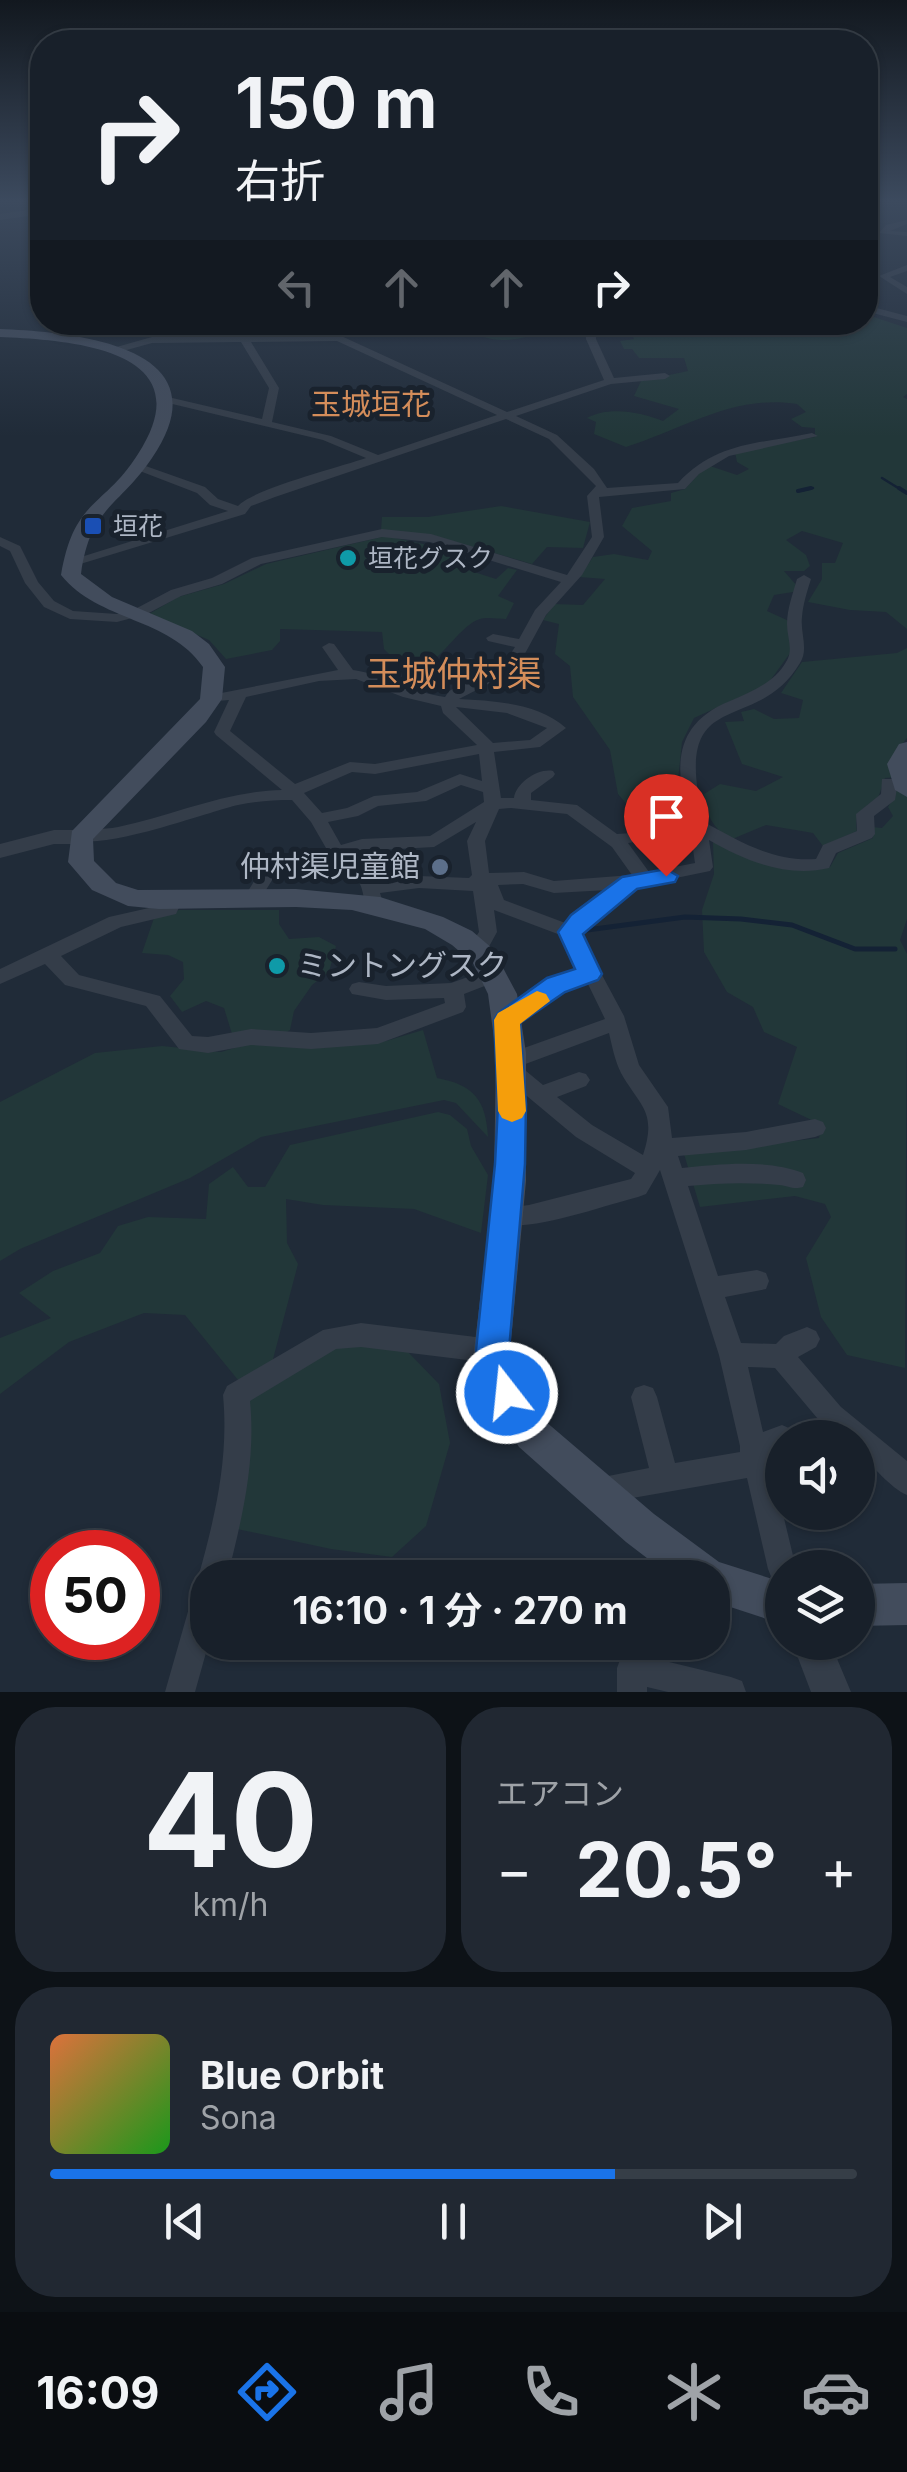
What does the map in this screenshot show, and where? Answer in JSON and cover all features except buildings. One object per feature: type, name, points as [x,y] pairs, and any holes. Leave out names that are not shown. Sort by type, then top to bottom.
[{"type":"main road","points":[[0,333],[52,337],[116,350],[154,368],[168,400],[161,426],[136,466],[91,510],[80,530],[70,575],[80,587],[179,632],[209,658],[214,680],[211,699],[81,838],[81,862],[103,886],[128,898],[173,901],[372,895],[466,937],[479,947],[494,975],[507,1020],[512,1104],[492,1350],[517,1414],[532,1434],[640,1528],[684,1560]]},
{"type":"main road","points":[[906,786],[899,764],[907,748]]},
{"type":"main road","points":[[730,1586],[765,1598]]},
{"type":"main road","points":[[875,1605],[907,1604]]},
{"type":"street","points":[[878,311],[907,319]]},
{"type":"street","points":[[592,335],[610,382]]},
{"type":"street","points":[[243,337],[274,388],[266,424]]},
{"type":"street","points":[[116,350],[152,340],[339,338],[553,437],[563,450],[586,463],[602,486],[594,496],[598,537],[569,580],[540,613],[524,644],[500,671],[454,694],[450,702],[448,710],[454,720],[485,742],[492,796],[476,842],[488,932],[479,947]]},
{"type":"street","points":[[72,562],[241,511],[247,503],[271,494],[610,382],[665,376]]},
{"type":"street","points":[[168,400],[327,438],[378,459]]},
{"type":"street","points":[[598,492],[680,486],[703,463],[720,453],[812,436]]},
{"type":"street","points":[[136,466],[201,490],[214,502],[241,511]]},
{"type":"street","points":[[0,540],[15,549],[49,604],[70,615],[117,618],[137,614],[176,593],[217,581],[257,562],[382,532],[431,538],[569,580]]},
{"type":"street","points":[[240,694],[222,732],[295,793],[318,819],[342,862],[366,878],[372,895],[419,882],[524,878],[554,887],[637,881],[704,868],[700,826],[687,782],[692,739],[699,723],[710,715],[775,687],[794,661],[799,649],[794,632],[796,604],[804,579]]},
{"type":"street","points":[[492,638],[524,644]]},
{"type":"street","points":[[329,648],[348,674]]},
{"type":"street","points":[[470,662],[500,671]]},
{"type":"street","points":[[0,851],[54,837],[122,832],[204,807],[295,793],[350,767],[375,769],[486,748],[534,744],[558,728],[527,710],[406,694],[372,676],[348,674],[211,699]]},
{"type":"street","points":[[522,805],[522,791],[547,774]]},
{"type":"street","points":[[318,819],[352,812],[374,801],[420,797],[460,778],[492,796],[522,805],[570,809],[613,840],[638,866],[637,881],[570,932]]},
{"type":"street","points":[[700,826],[726,844],[760,858],[797,867],[824,864],[829,850],[866,834],[865,814],[889,796],[888,784],[906,786]]},
{"type":"street","points":[[252,899],[271,868],[362,845],[434,840],[492,796]]},
{"type":"street","points":[[613,840],[642,836]]},
{"type":"street","points":[[481,881],[497,904],[570,932],[616,1022],[629,1068],[656,1106],[662,1142],[712,1288],[732,1355],[754,1456],[765,1479]]},
{"type":"street","points":[[0,977],[116,922],[169,910],[173,901]]},
{"type":"street","points":[[48,954],[72,980],[153,1001],[186,1044],[197,1045],[250,1037],[311,1041],[378,1036],[456,1007],[453,990]]},
{"type":"street","points":[[507,1020],[556,985],[590,974]]},
{"type":"street","points":[[360,988],[386,993],[453,990],[494,975]]},
{"type":"street","points":[[616,1022],[510,1066],[584,1130],[649,1170]]},
{"type":"street","points":[[542,1094],[579,1080]]},
{"type":"street","points":[[662,1142],[746,1140],[815,1128]]},
{"type":"street","points":[[505,1216],[529,1215],[638,1186],[662,1142]]},
{"type":"street","points":[[675,1178],[715,1174],[785,1176],[795,1180]]},
{"type":"street","points":[[712,1288],[757,1281]]},
{"type":"street","points":[[216,1560],[240,1444],[236,1395],[332,1338],[361,1336],[492,1350]]},
{"type":"street","points":[[732,1355],[781,1356],[807,1339]]},
{"type":"street","points":[[781,1356],[832,1416],[890,1462],[907,1481]]},
{"type":"street","points":[[644,1397],[664,1479]]},
{"type":"street","points":[[597,1490],[664,1479],[754,1456],[765,1449]]},
{"type":"street","points":[[180,1692],[190,1657]]},
{"type":"street","points":[[817,1660],[830,1692]]},
{"type":"street","points":[[632,1692],[632,1668],[731,1692]]},
{"type":"green space","points":[[878,318],[907,328],[907,394],[903,397],[907,399],[907,629],[886,612],[808,602],[822,579],[822,563],[835,563],[843,543],[802,531],[786,540],[806,555],[810,566],[804,571],[784,571],[797,586],[793,592],[774,595],[767,611],[789,621],[793,649],[767,685],[694,718],[682,742],[677,790],[691,828],[667,835],[639,819],[618,794],[610,750],[573,697],[570,666],[555,654],[559,624],[543,620],[554,604],[583,605],[605,579],[579,577],[593,557],[614,554],[648,560],[652,551],[622,526],[632,508],[671,501],[671,493],[685,489],[707,465],[737,475],[749,469],[737,462],[735,452],[815,437],[815,428],[802,427],[791,419],[806,412],[797,404],[774,402],[731,408],[626,447],[594,434],[596,422],[587,418],[596,414],[625,412],[663,421],[679,409],[634,396],[641,381],[688,371],[684,358],[639,358],[632,349],[624,349],[620,341],[634,339],[632,335],[878,335]]},
{"type":"green space","points":[[475,335],[533,335],[501,340]]},
{"type":"green space","points":[[501,506],[590,522],[583,548],[547,547],[532,564],[432,535],[381,530],[382,517],[428,517]]},
{"type":"green space","points":[[386,536],[456,551],[446,563],[496,579],[508,568],[517,570],[498,596],[514,603],[506,619],[483,618],[473,622],[422,669],[394,659],[384,649],[382,632],[280,629],[280,641],[272,650],[226,659],[209,640],[149,614],[178,597],[224,584],[266,564]]},
{"type":"green space","points":[[907,648],[907,738],[890,760],[897,777],[885,778],[878,798],[858,815],[857,831],[823,846],[813,833],[766,825],[730,840],[719,831],[708,815],[704,794],[720,784],[756,791],[783,777],[742,764],[725,722],[744,721],[741,712],[754,709],[774,719],[799,718],[803,700],[781,693],[802,662],[897,653]]},
{"type":"green space","points":[[899,786],[907,797],[907,919],[900,940],[907,954],[905,1368],[847,1355],[821,1317],[806,1258],[831,1217],[825,1204],[795,1196],[700,1207],[684,1154],[819,1138],[822,1125],[778,1104],[797,1047],[764,1032],[753,1007],[727,992],[704,952],[702,910],[714,874],[713,842],[784,867],[830,867],[838,853],[873,838],[872,827],[882,828],[893,816],[888,807],[894,798],[894,787]]},
{"type":"green space","points":[[179,910],[279,910],[279,924],[289,939],[319,937],[336,946],[329,972],[312,985],[294,1011],[290,1030],[282,1035],[232,1034],[224,1008],[206,1001],[182,1012],[170,996],[184,979],[183,962],[168,955],[142,953],[154,918]]},
{"type":"green space","points":[[423,1030],[437,1078],[460,1085],[476,1096],[488,1137],[456,1103],[444,1100],[261,1137],[190,1178],[0,1261],[0,1102],[95,1053],[162,1046],[221,1052],[251,1043],[386,1041]]},
{"type":"green space","points":[[438,1112],[450,1115],[467,1129],[471,1146],[488,1175],[481,1233],[414,1209],[323,1205],[286,1199],[287,1243],[298,1264],[272,1363],[238,1380],[185,1315],[144,1313],[69,1342],[0,1394],[0,1338],[51,1318],[19,1293],[53,1271],[100,1253],[118,1226],[148,1217],[206,1219],[209,1184],[233,1167],[248,1187],[265,1187],[290,1145]]},
{"type":"green space","points":[[359,1344],[407,1351],[439,1384],[450,1443],[426,1526],[392,1557],[237,1529],[246,1400],[330,1345]]},
{"type":"waterway","points":[[882,478],[903,491]]},
{"type":"waterway","points":[[798,491],[811,488]]},
{"type":"waterway","points":[[799,491],[813,488]]},
{"type":"waterway","points":[[899,488],[907,493]]},
{"type":"waterway","points":[[587,930],[685,917],[741,919],[792,925],[855,949],[895,949]]},
{"type":"slow traffic","points":[[512,1111],[507,1020],[537,1001]]},
{"type":"place","name":"垣花","points":[[93,526]]},
{"type":"place","name":"垣花グスク","points":[[348,558]]},
{"type":"place","name":"仲村渠児童館","points":[[440,867]]},
{"type":"place","name":"ミントングスク","points":[[277,966]]},
{"type":"district","name":"玉城垣花","points":[[371,405]]},
{"type":"district","name":"玉城仲村渠","points":[[454,674]]},
{"type":"route","points":[[507,1393],[492,1350],[510,1164],[512,1104],[507,1020],[556,985],[590,974],[570,932],[580,921],[630,882],[666,876]]}]
